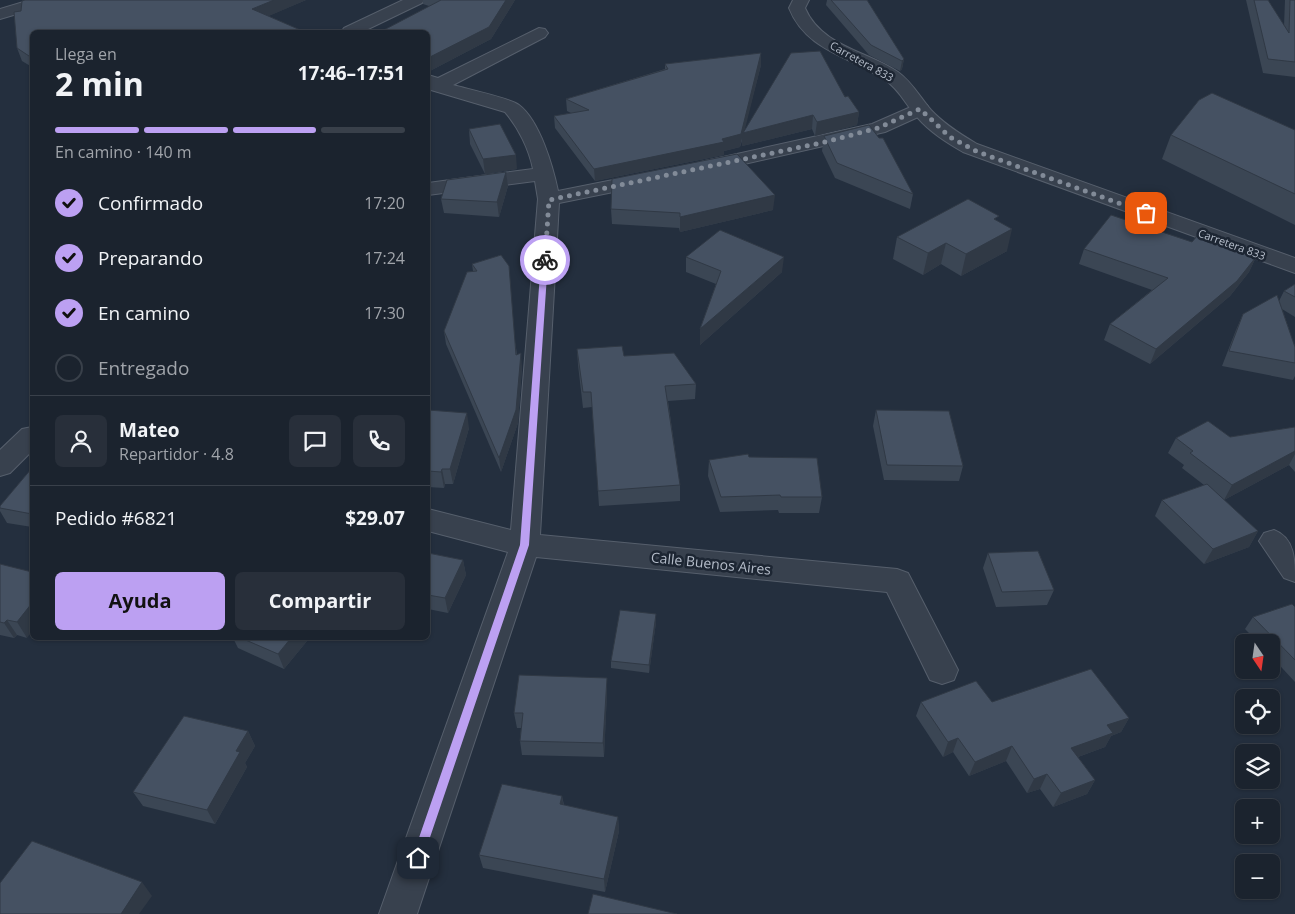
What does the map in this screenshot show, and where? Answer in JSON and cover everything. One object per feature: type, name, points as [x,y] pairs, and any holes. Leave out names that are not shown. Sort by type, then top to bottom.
[{"type":"street","points":[[0,14],[48,0]]},
{"type":"street","points":[[354,30],[416,0]]},
{"type":"street","name":"Carretera 833","points":[[801,0],[796,8],[799,19],[814,33],[890,75],[910,91],[920,109],[950,137],[978,152],[1295,266]]},
{"type":"street","points":[[432,83],[539,33]]},
{"type":"street","points":[[398,914],[525,545],[547,186],[533,142],[521,119],[512,108],[432,83]]},
{"type":"street","points":[[430,189],[547,186],[673,174],[878,128],[920,109]]},
{"type":"street","points":[[0,466],[30,438]]},
{"type":"street","name":"Calle Buenos Aires","points":[[430,521],[525,545],[897,581],[942,670]]},
{"type":"street","points":[[1274,541],[1295,570]]},
{"type":"building","points":[[274,0],[252,9],[300,30],[30,30],[30,57],[17,48],[14,12],[21,11],[22,1]]},
{"type":"building","points":[[441,0],[506,0],[489,27],[430,57],[430,30],[384,30]]},
{"type":"building","points":[[831,0],[867,0],[904,59],[902,61],[871,45]]},
{"type":"building","points":[[1254,0],[1268,0],[1289,33],[1290,0],[1295,0],[1295,62],[1268,59]]},
{"type":"building","points":[[820,51],[845,97],[848,96],[859,112],[817,122],[813,115],[743,133],[791,53]]},
{"type":"building","points":[[761,53],[741,134],[722,139],[724,142],[594,169],[554,116],[589,110],[566,99],[668,69],[665,64]]},
{"type":"building","points":[[1212,93],[1295,130],[1295,194],[1171,135],[1199,100]]},
{"type":"building","points":[[500,124],[516,155],[483,159],[469,129]]},
{"type":"building","points":[[869,125],[879,138],[883,138],[913,194],[837,163],[824,136]]},
{"type":"building","points":[[737,154],[775,195],[680,217],[680,213],[611,209],[612,179]]},
{"type":"building","points":[[506,172],[497,202],[441,199],[447,180]]},
{"type":"building","points":[[968,199],[999,216],[994,219],[1012,229],[966,254],[946,243],[928,253],[897,237]]},
{"type":"building","points":[[1111,215],[1192,242],[1197,236],[1256,257],[1237,281],[1156,349],[1110,324],[1168,278],[1084,249]]},
{"type":"building","points":[[720,230],[784,257],[700,329],[721,271],[686,257]]},
{"type":"building","points":[[501,255],[509,266],[516,355],[521,353],[516,410],[499,458],[444,331],[467,272],[477,271],[472,264]]},
{"type":"building","points":[[1295,284],[1295,297],[1284,291]]},
{"type":"building","points":[[1277,295],[1295,347],[1295,363],[1229,351],[1243,314]]},
{"type":"building","points":[[622,346],[624,356],[674,353],[696,384],[665,386],[680,485],[598,491],[591,392],[583,392],[577,349]]},
{"type":"building","points":[[430,410],[467,413],[450,469],[442,469],[441,472],[430,471]]},
{"type":"building","points":[[876,410],[949,411],[963,466],[887,465]]},
{"type":"building","points":[[1208,421],[1230,437],[1295,427],[1295,451],[1232,485],[1190,453],[1193,451],[1176,438]]},
{"type":"building","points":[[748,454],[749,457],[817,458],[822,497],[781,497],[780,495],[721,497],[709,460]]},
{"type":"building","points":[[30,470],[30,514],[0,508]]},
{"type":"building","points":[[1207,484],[1258,531],[1213,549],[1162,500]]},
{"type":"building","points":[[1038,551],[1054,590],[1002,592],[988,553]]},
{"type":"building","points":[[430,553],[463,560],[445,598],[430,595]]},
{"type":"building","points":[[0,564],[30,572],[30,606],[17,622],[7,620],[4,623],[0,622]]},
{"type":"building","points":[[1292,604],[1295,607],[1295,660],[1280,645],[1280,634],[1270,634],[1253,617]]},
{"type":"building","points":[[620,610],[656,614],[649,665],[611,661]]},
{"type":"building","points":[[246,640],[289,640],[278,654]]},
{"type":"building","points":[[1091,669],[1129,718],[1107,725],[1113,733],[1071,748],[1095,780],[1061,793],[1047,774],[1034,779],[1012,746],[975,762],[958,738],[948,742],[921,702],[976,681],[992,702]]},
{"type":"building","points":[[519,675],[607,678],[603,743],[520,741],[523,713],[514,713]]},
{"type":"building","points":[[184,716],[248,731],[236,751],[240,752],[207,810],[133,792]]},
{"type":"building","points":[[502,784],[562,796],[560,804],[618,817],[604,879],[479,855]]},
{"type":"building","points":[[32,841],[142,882],[121,914],[0,914],[0,883]]},
{"type":"building","points":[[593,894],[677,914],[588,914]]},
{"type":"way so far","points":[[545,260],[549,200],[825,142],[878,128],[920,109],[950,137],[978,152],[1146,213]]},
{"type":"route","points":[[418,858],[525,545],[545,260]]}]
